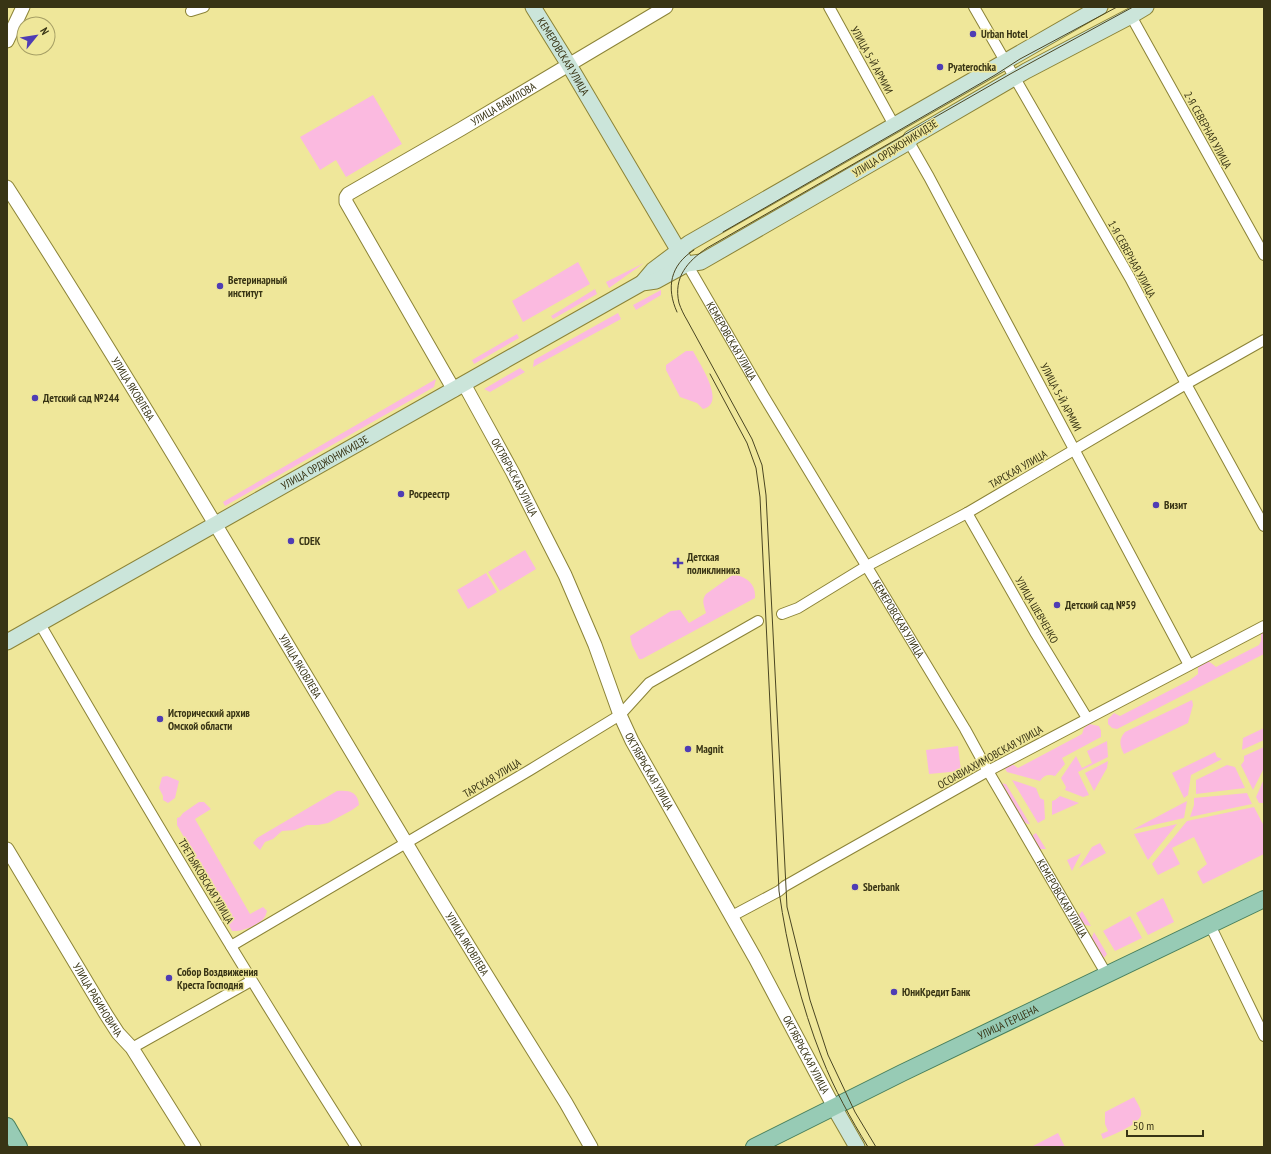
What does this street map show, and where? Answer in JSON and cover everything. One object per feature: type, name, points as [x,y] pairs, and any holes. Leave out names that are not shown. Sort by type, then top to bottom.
[{"type":"main road","name":"КЕМЕРОВСКАЯ УЛИЦА","points":[[534,7],[570,65],[687,264]]},
{"type":"main road","name":"УЛИЦА ОРДЖОНИКИДЗЕ","points":[[642,283],[650,272],[689,243],[1100,7]]},
{"type":"main road","name":"УЛИЦА ОРДЖОНИКИДЗЕ","points":[[7,642],[642,283],[659,280],[687,264],[701,262],[909,142],[911,138],[1014,78],[1146,7]]},
{"type":"main road","name":"УЛИЦА ГЕРЦЕНА","points":[[754,1147],[902,1073],[1264,899]]},
{"type":"main road","name":"ОКТЯБРЬСКАЯ УЛИЦА","points":[[834,1107],[857,1147]]},
{"type":"main road","points":[[7,1126],[19,1147]]},
{"type":"street","points":[[7,40],[23,7]]},
{"type":"street","points":[[191,11],[204,7]]},
{"type":"street","name":"УЛИЦА ВАВИЛОВА","points":[[346,202],[346,197],[348,194],[570,65],[666,7]]},
{"type":"street","name":"УЛИЦА 5-Й АРМИИ","points":[[829,7],[894,125]]},
{"type":"street","name":"1-Я СЕВЕРНАЯ УЛИЦА","points":[[974,7],[1130,278],[1264,526]]},
{"type":"street","name":"2-Я СЕВЕРНАЯ УЛИЦА","points":[[1131,16],[1264,255]]},
{"type":"street","name":"УЛИЦА 5-Й АРМИИ","points":[[909,142],[1189,665]]},
{"type":"street","name":"УЛИЦА ЯКОВЛЕВА","points":[[7,187],[95,325],[406,843],[591,1147]]},
{"type":"street","name":"ОКТЯБРЬСКАЯ УЛИЦА","points":[[346,202],[513,473],[565,574],[595,645],[620,715],[632,741],[732,916],[834,1107]]},
{"type":"street","name":"КЕМЕРОВСКАЯ УЛИЦА","points":[[687,264],[865,567],[965,730],[1107,975]]},
{"type":"street","name":"ТАРСКАЯ УЛИЦА","points":[[782,614],[798,608],[865,567],[967,513],[1186,384],[1264,340]]},
{"type":"street","name":"УЛИЦА ШЕВЧЕНКО","points":[[967,513],[1036,634],[1087,718]]},
{"type":"street","name":"ТАРСКАЯ УЛИЦА","points":[[231,946],[620,715],[649,683],[758,620]]},
{"type":"street","name":"ТРЕТЬЯКОВСКАЯ УЛИЦА","points":[[40,624],[251,980],[356,1147]]},
{"type":"street","name":"ОСОАВИАХИМОВСКАЯ УЛИЦА","points":[[732,916],[779,891],[785,886],[988,771],[1264,626]]},
{"type":"street","name":"УЛИЦА РАБИНОВИЧА","points":[[7,849],[107,1016],[118,1033],[132,1048],[194,1147]]},
{"type":"street","points":[[1210,925],[1264,1036]]},
{"type":"street","points":[[132,1048],[251,980]]},
{"type":"shaded area","points":[[373,95],[402,144],[346,177],[336,160],[320,170],[300,137]]},
{"type":"shaded area","points":[[578,262],[590,284],[523,322],[512,301]]},
{"type":"shaded area","points":[[644,263],[609,288],[606,282]]},
{"type":"shaded area","points":[[595,289],[597,294],[553,319],[551,316]]},
{"type":"shaded area","points":[[661,290],[661,295],[636,310],[633,305]]},
{"type":"shaded area","points":[[618,313],[621,319],[533,367],[534,360]]},
{"type":"shaded area","points":[[517,334],[519,338],[474,364],[472,360]]},
{"type":"shaded area","points":[[686,351],[693,351],[705,373],[712,391],[710,405],[703,409],[697,403],[680,397],[666,370],[666,365]]},
{"type":"shaded area","points":[[520,368],[525,372],[490,392],[484,389]]},
{"type":"shaded area","points":[[436,379],[434,387],[225,506],[223,502]]},
{"type":"shaded area","points":[[525,550],[536,569],[500,591],[488,572]]},
{"type":"shaded area","points":[[486,573],[497,592],[468,609],[457,590]]},
{"type":"shaded area","points":[[734,574],[743,577],[750,582],[754,589],[755,598],[642,659],[639,659],[632,645],[630,636],[671,611],[680,610],[689,623],[706,613],[703,601],[704,596]]},
{"type":"shaded area","points":[[1264,630],[1264,654],[1117,729],[1112,728],[1108,724],[1108,719],[1114,713],[1120,716],[1190,680],[1198,674],[1198,666],[1209,662],[1216,667],[1259,645],[1261,641],[1261,631]]},
{"type":"shaded area","points":[[1192,700],[1193,705],[1188,723],[1124,754],[1120,743],[1125,732]]},
{"type":"shaded area","points":[[1089,724],[1099,726],[1101,737],[1062,758],[1065,764],[1055,776],[1050,775],[1043,777],[1040,781],[1007,772],[1004,767],[1011,763],[1018,768],[1082,734],[1084,728]]},
{"type":"shaded area","points":[[1264,728],[1264,740],[1242,750],[1243,738]]},
{"type":"shaded area","points":[[1107,741],[1108,757],[1078,772],[1089,795],[1083,797],[1065,790],[1066,787],[1061,778],[1076,756],[1082,768],[1092,763],[1087,751]]},
{"type":"shaded area","points":[[958,746],[961,771],[929,774],[926,750]]},
{"type":"shaded area","points":[[1264,747],[1264,768],[1253,790],[1241,765],[1244,761],[1244,756]]},
{"type":"shaded area","points":[[1215,752],[1217,757],[1222,759],[1191,775],[1188,795],[1184,798],[1172,773]]},
{"type":"shaded area","points":[[1108,761],[1107,768],[1094,791],[1085,773]]},
{"type":"shaded area","points":[[1227,765],[1235,767],[1245,788],[1196,794],[1196,780]]},
{"type":"shaded area","points":[[167,776],[179,781],[175,798],[168,803],[163,800],[163,796],[159,788],[162,777]]},
{"type":"shaded area","points":[[1264,779],[1264,803],[1259,803],[1256,797]]},
{"type":"shaded area","points":[[1012,780],[1036,788],[1040,798],[1044,800],[1045,819],[1038,823]]},
{"type":"shaded area","points":[[998,783],[1006,784],[1030,824],[1021,821]]},
{"type":"shaded area","points":[[337,791],[352,792],[357,797],[359,805],[328,823],[307,825],[295,830],[282,831],[273,839],[265,842],[260,850],[253,843],[257,838]]},
{"type":"shaded area","points":[[1247,793],[1252,804],[1190,817],[1194,805],[1194,798]]},
{"type":"shaded area","points":[[1060,796],[1079,803],[1052,815],[1052,801]]},
{"type":"shaded area","points":[[1187,801],[1184,818],[1132,830]]},
{"type":"shaded area","points":[[199,802],[204,802],[211,809],[195,819],[250,914],[263,907],[267,911],[262,921],[250,928],[232,931],[229,925],[231,917],[225,912],[202,870],[195,867],[190,856],[192,851],[177,825],[177,818]]},
{"type":"shaded area","points":[[1254,807],[1264,826],[1264,854],[1203,884],[1197,872],[1207,864],[1194,837],[1172,848],[1180,864],[1158,875],[1152,864],[1187,821]]},
{"type":"shaded area","points":[[1177,824],[1148,860],[1134,834]]},
{"type":"shaded area","points":[[1036,833],[1046,849],[1038,849],[1032,840],[1033,835]]},
{"type":"shaded area","points":[[1100,843],[1106,853],[1079,868],[1092,847]]},
{"type":"shaded area","points":[[1081,853],[1072,871],[1067,860]]},
{"type":"shaded area","points":[[1163,898],[1174,922],[1148,935],[1136,913]]},
{"type":"shaded area","points":[[1082,911],[1091,926],[1085,925],[1079,920],[1079,915]]},
{"type":"shaded area","points":[[1130,916],[1142,938],[1115,951],[1103,931]]},
{"type":"shaded area","points":[[1094,932],[1107,954],[1104,958],[1091,940]]},
{"type":"shaded area","points":[[1134,1097],[1141,1110],[1139,1119],[1125,1129],[1103,1139],[1101,1134],[1108,1131],[1105,1124],[1105,1112]]},
{"type":"shaded area","points":[[1058,1133],[1065,1147],[1031,1147]]},
{"type":"tram line","points":[[723,232],[995,75],[1020,59],[1117,7]]},
{"type":"tram line","points":[[876,1147],[855,1112],[828,1055],[810,1000],[787,907],[766,495],[762,465],[752,439],[683,312],[679,303],[678,285],[680,278],[688,264],[707,248],[1012,73],[1133,7]]},
{"type":"tram line","points":[[677,312],[672,294],[672,278],[680,263],[694,250]]},
{"type":"tram line","points":[[710,374],[747,443],[756,468],[760,497],[779,891],[786,934],[801,997],[814,1038],[843,1104],[868,1147]]},
{"type":"place","name":"Urban Hotel","points":[[973,34]]},
{"type":"place","name":"Pyaterochka","points":[[940,67]]},
{"type":"place","name":"Ветеринарный институт","points":[[220,286]]},
{"type":"place","name":"Детский сад №244","points":[[35,398]]},
{"type":"place","name":"Росреестр","points":[[401,494]]},
{"type":"place","name":"Визит","points":[[1156,505]]},
{"type":"place","name":"CDEK","points":[[291,541]]},
{"type":"place","name":"Детская поликлиника","points":[[678,563]]},
{"type":"place","name":"Детский сад №59","points":[[1057,605]]},
{"type":"place","name":"Исторический архив Омской области","points":[[160,719]]},
{"type":"place","name":"Magnit","points":[[688,749]]},
{"type":"place","name":"Sberbank","points":[[855,887]]},
{"type":"place","name":"Собор Воздвижения Креста Господня","points":[[169,978]]},
{"type":"place","name":"ЮниКредит Банк","points":[[894,992]]}]
